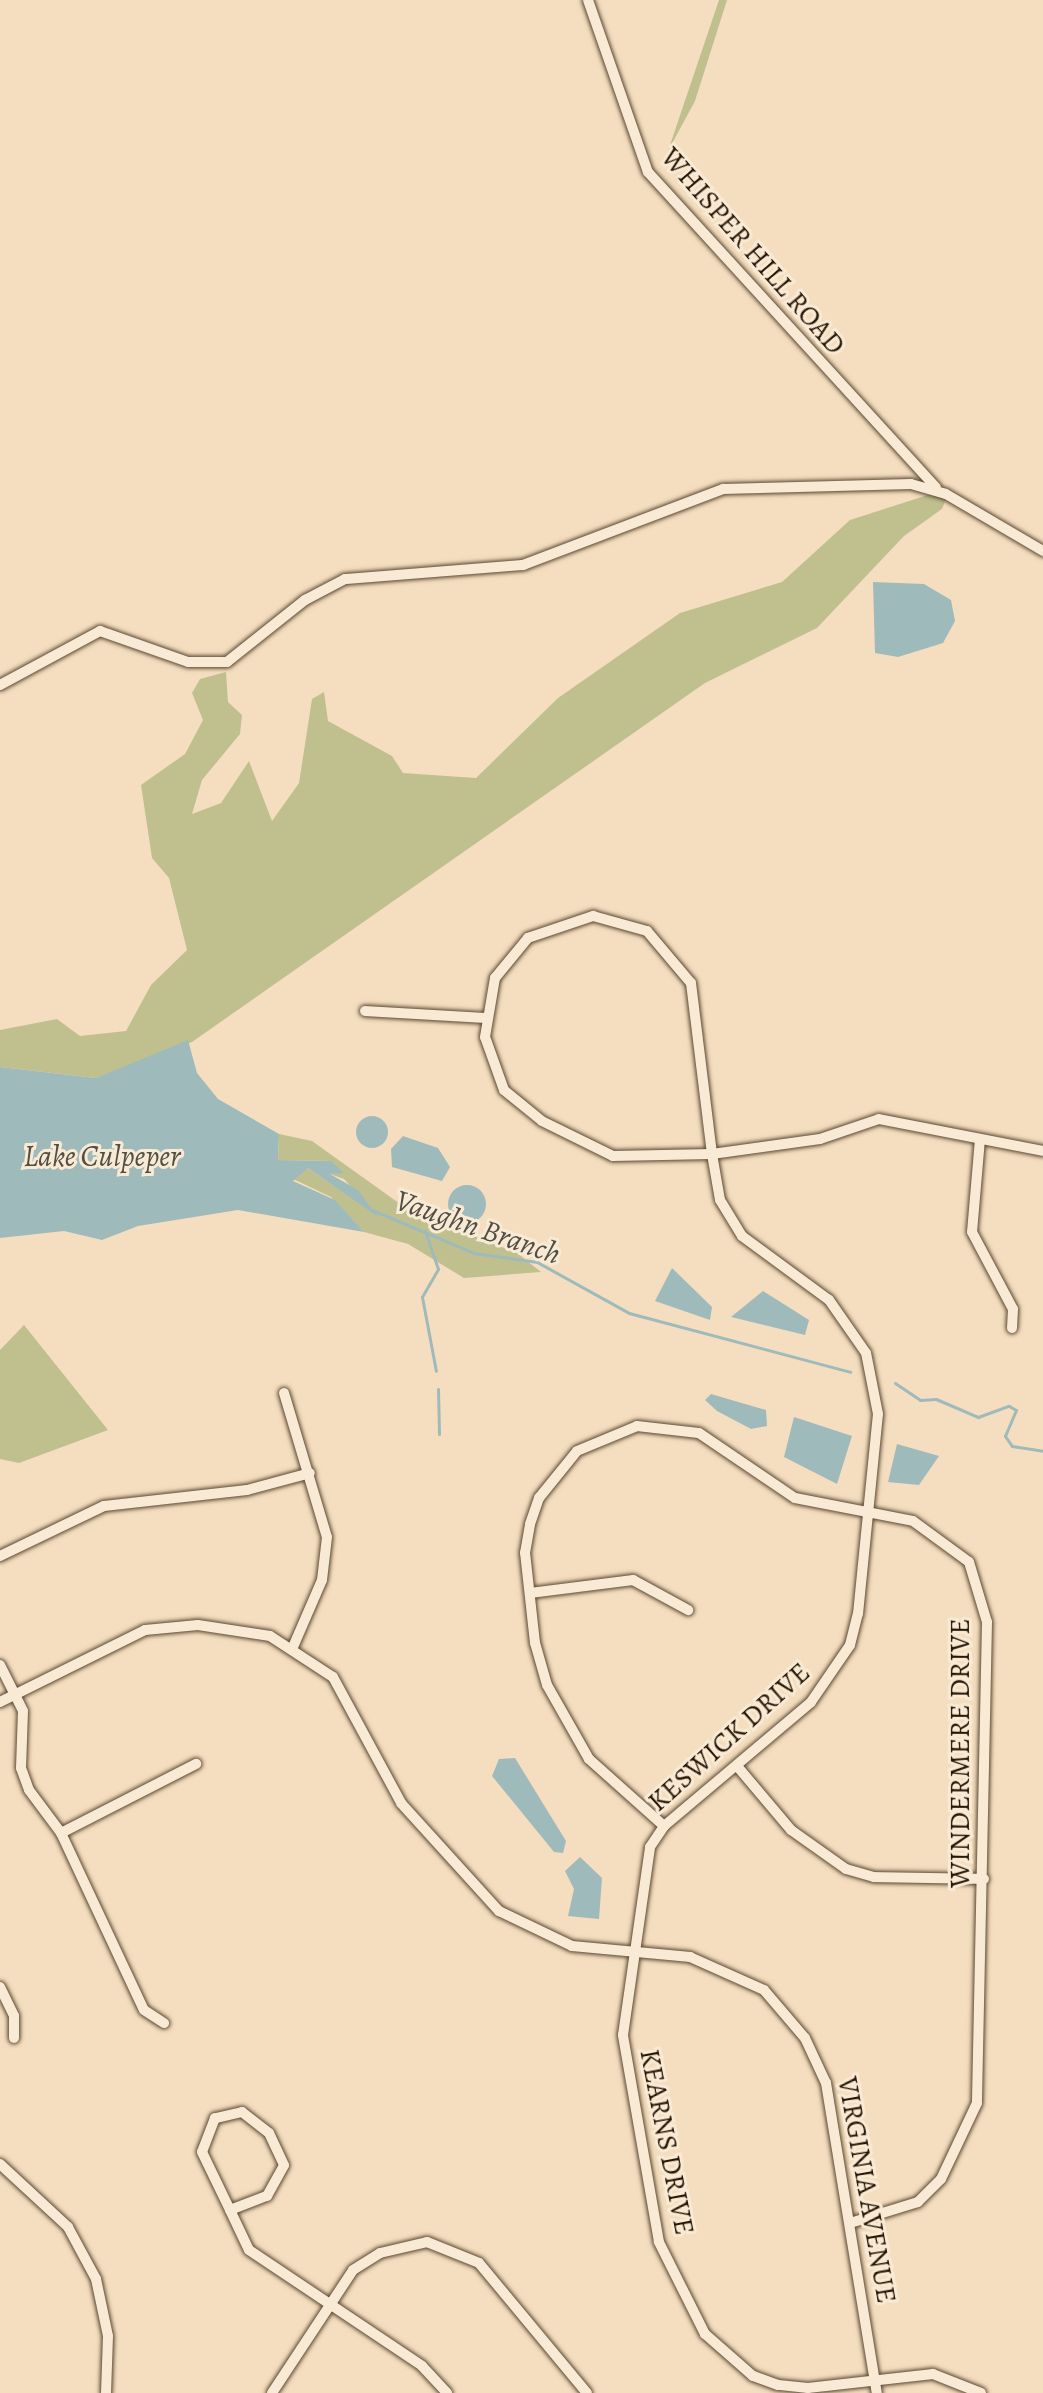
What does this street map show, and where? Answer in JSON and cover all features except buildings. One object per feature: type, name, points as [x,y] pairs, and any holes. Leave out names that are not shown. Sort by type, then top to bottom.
[{"type":"street","name":"WHISPER HILL ROAD","points":[[588,0],[648,172],[909,464],[946,494]]},
{"type":"street","points":[[0,685],[100,631],[188,662],[227,662],[305,600],[345,579],[523,565],[723,489],[894,483],[946,494],[1043,551]]},
{"type":"street","points":[[712,1154],[698,1002],[681,964],[647,931],[593,916],[542,929],[499,970],[485,1018],[487,1053],[504,1090],[542,1121],[613,1156],[712,1154],[844,1131],[879,1119],[1043,1151]]},
{"type":"street","points":[[365,1011],[485,1018]]},
{"type":"street","points":[[980,1139],[972,1232],[1013,1309],[1012,1328]]},
{"type":"street","name":"KESWICK DRIVE","points":[[633,1953],[640,1877],[664,1826],[811,1702],[850,1645],[878,1414],[866,1353],[829,1300],[742,1236],[720,1200],[712,1154]]},
{"type":"street","points":[[284,1393],[327,1537],[322,1580],[293,1647]]},
{"type":"street","name":"WINDERMERE DRIVE","points":[[664,1826],[599,1769],[568,1729],[535,1643],[525,1553],[539,1498],[577,1451],[637,1426],[699,1433],[795,1498],[865,1512],[942,1536],[969,1562],[982,1590],[983,2068],[962,2142],[918,2202],[850,2223]]},
{"type":"street","points":[[0,1556],[104,1506],[247,1490],[310,1473]]},
{"type":"street","points":[[530,1593],[633,1580],[688,1610]]},
{"type":"street","name":"VIRGINIA AVENUE","points":[[0,1702],[129,1637],[166,1626],[232,1627],[293,1647],[344,1691],[387,1783],[490,1904],[559,1942],[709,1962],[764,1990],[792,2019],[826,2083],[877,2393]]},
{"type":"street","points":[[0,1665],[27,1728],[21,1768],[29,1790],[61,1833],[144,2010],[164,2023]]},
{"type":"street","points":[[61,1833],[196,1764]]},
{"type":"street","points":[[737,1766],[791,1830],[846,1869],[874,1877],[984,1879]]},
{"type":"street","name":"KEARNS DRIVE","points":[[633,1953],[623,2035],[645,2185],[677,2288],[705,2334],[753,2376],[808,2388],[875,2376],[933,2374],[981,2393]]},
{"type":"street","points":[[0,1987],[14,2016],[14,2038]]},
{"type":"street","points":[[230,2210],[267,2196],[284,2165],[269,2133],[242,2112],[215,2118],[202,2141],[230,2210],[249,2250],[422,2366],[447,2393]]},
{"type":"street","points":[[0,2164],[68,2227],[96,2279],[108,2336],[106,2393]]},
{"type":"street","points":[[272,2393],[327,2305],[353,2270],[380,2253],[419,2242],[460,2251],[479,2263],[587,2393]]},
{"type":"green space","points":[[719,0],[727,0],[695,101],[668,151]]},
{"type":"green space","points":[[934,493],[946,499],[942,509],[904,536],[817,628],[705,683],[192,1042],[96,1078],[0,1067],[0,1030],[57,1019],[80,1036],[126,1031],[151,985],[187,950],[169,878],[152,858],[141,785],[185,754],[203,720],[192,693],[200,679],[226,672],[228,702],[242,715],[240,734],[202,780],[192,814],[221,803],[249,761],[272,821],[299,783],[312,699],[324,692],[328,721],[392,756],[403,773],[476,778],[558,698],[680,613],[782,582],[850,520]]},
{"type":"green space","points":[[279,1134],[312,1141],[410,1211],[517,1253],[541,1272],[464,1278],[408,1244],[364,1232],[331,1197],[291,1178],[308,1168],[376,1215],[344,1179],[330,1174],[342,1172],[332,1161],[278,1160]]},
{"type":"green space","points":[[24,1325],[108,1430],[19,1463],[0,1459],[0,1350]]},
{"type":"water","points":[[873,582],[924,584],[951,600],[955,621],[943,643],[898,657],[875,653]]},
{"type":"water","name":"Lake Culpeper","points":[[188,1040],[197,1073],[218,1099],[279,1134],[278,1160],[332,1161],[344,1173],[330,1174],[358,1190],[378,1217],[308,1168],[293,1181],[335,1200],[364,1232],[238,1210],[138,1226],[102,1240],[64,1231],[0,1238],[0,1067],[96,1078]]},
{"type":"water","points":[[372,1116],[383,1121],[388,1132],[383,1143],[372,1148],[361,1143],[356,1132],[361,1121]]},
{"type":"water","points":[[403,1136],[438,1148],[450,1167],[442,1181],[392,1167],[391,1149]]},
{"type":"water","points":[[467,1185],[480,1191],[486,1204],[480,1217],[467,1223],[454,1217],[448,1204],[454,1191]]},
{"type":"water","points":[[672,1268],[712,1307],[710,1320],[655,1301]]},
{"type":"water","points":[[763,1291],[809,1320],[805,1335],[731,1317]]},
{"type":"water","points":[[711,1394],[766,1410],[767,1426],[751,1429],[717,1411],[705,1400]]},
{"type":"water","points":[[794,1417],[852,1436],[837,1484],[784,1457]]},
{"type":"water","points":[[897,1444],[939,1456],[919,1485],[888,1482]]},
{"type":"water","points":[[515,1758],[566,1841],[563,1853],[554,1852],[492,1776],[499,1759]]},
{"type":"water","points":[[580,1857],[602,1878],[599,1919],[568,1916],[574,1889],[565,1871]]},
{"type":"waterway","name":"Vaughn Branch","points":[[372,1210],[474,1253],[537,1262],[629,1313],[850,1372]]},
{"type":"waterway","points":[[425,1231],[438,1269],[422,1297],[436,1371]]},
{"type":"waterway","name":"Vaughn Branch","points":[[895,1383],[920,1400],[936,1399],[978,1417],[1009,1406],[1016,1410],[1005,1436],[1012,1446],[1043,1451]]},
{"type":"waterway","points":[[438,1389],[439,1434]]}]
